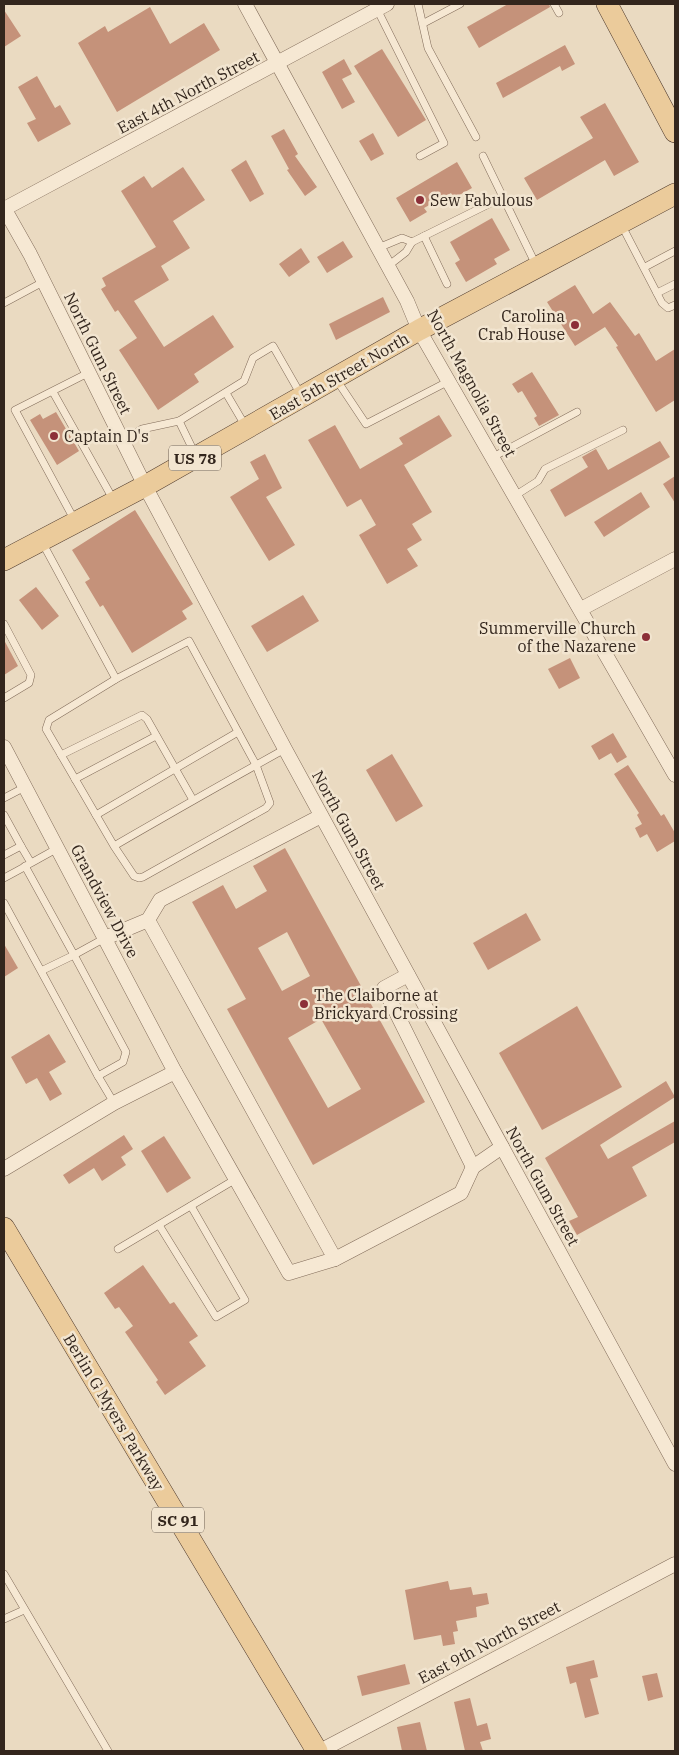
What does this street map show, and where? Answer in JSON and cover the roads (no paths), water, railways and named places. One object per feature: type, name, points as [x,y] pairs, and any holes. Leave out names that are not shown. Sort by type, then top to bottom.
[{"type":"main road","points":[[607,4],[675,132]]},
{"type":"main road","name":"East 5th Street North","points":[[4,560],[146,486],[419,330],[675,194]]},
{"type":"main road","name":"Berlin G Myers Parkway","points":[[4,1228],[318,1751]]},
{"type":"street","name":"North Magnolia Street","points":[[245,4],[407,301],[419,330],[516,495],[675,775]]},
{"type":"street","name":"East 4th North Street","points":[[4,208],[279,64],[382,6]]},
{"type":"street","name":"North Gum Street","points":[[4,208],[30,254],[146,486],[285,749],[675,1464]]},
{"type":"street","points":[[581,608],[675,559]]},
{"type":"street","name":"Grandview Drive","points":[[4,746],[7,761],[25,787],[58,848],[175,1072],[290,1273],[335,1258]]},
{"type":"street","points":[[105,938],[148,920],[160,900],[322,816]]},
{"type":"street","points":[[148,920],[335,1258],[461,1193],[473,1167],[502,1147]]},
{"type":"street","points":[[408,975],[384,988],[473,1167]]},
{"type":"street","points":[[4,1169],[114,1103],[175,1072]]},
{"type":"street","name":"East 9th North Street","points":[[318,1751],[675,1564]]},
{"type":"lane","points":[[418,4],[424,23],[424,36],[428,48],[476,137]]},
{"type":"lane","points":[[424,23],[460,4]]},
{"type":"lane","points":[[554,4],[559,13]]},
{"type":"lane","points":[[382,6],[444,143],[420,156]]},
{"type":"lane","points":[[483,156],[538,268]]},
{"type":"lane","points":[[388,266],[406,252],[412,242],[503,197]]},
{"type":"lane","points":[[621,223],[662,303],[668,308],[675,305]]},
{"type":"lane","points":[[424,236],[447,284]]},
{"type":"lane","points":[[378,248],[402,238],[412,242]]},
{"type":"lane","points":[[644,267],[675,252]]},
{"type":"lane","points":[[4,303],[43,282]]},
{"type":"lane","points":[[656,293],[675,284]]},
{"type":"lane","points":[[123,441],[142,429],[178,421],[226,393],[244,381],[254,358],[273,346],[303,397]]},
{"type":"lane","points":[[76,521],[15,410],[88,373]]},
{"type":"lane","points":[[336,378],[366,424],[449,381]]},
{"type":"lane","points":[[53,392],[114,502]]},
{"type":"lane","points":[[226,393],[247,428]]},
{"type":"lane","points":[[493,457],[577,412]]},
{"type":"lane","points":[[178,421],[197,457]]},
{"type":"lane","points":[[516,495],[538,481],[545,469],[623,430]]},
{"type":"lane","points":[[41,540],[116,679]]},
{"type":"lane","points":[[4,624],[31,676],[29,683],[4,698]]},
{"type":"lane","points":[[189,641],[256,765],[270,798],[270,803],[266,808],[139,878],[134,876],[114,846],[46,729],[46,723],[116,679],[189,641]]},
{"type":"lane","points":[[61,755],[138,715],[147,719],[193,800]]},
{"type":"lane","points":[[96,815],[238,732]]},
{"type":"lane","points":[[75,779],[156,736]]},
{"type":"lane","points":[[114,846],[285,749]]},
{"type":"lane","points":[[4,798],[25,787]]},
{"type":"lane","points":[[4,815],[74,955],[126,1052],[123,1062],[98,1076]]},
{"type":"lane","points":[[4,855],[21,846]]},
{"type":"lane","points":[[4,878],[58,848]]},
{"type":"lane","points":[[4,903],[114,1103]]},
{"type":"lane","points":[[41,972],[105,938]]},
{"type":"lane","points":[[118,1249],[237,1179]]},
{"type":"lane","points":[[159,1225],[216,1317],[245,1300],[191,1206]]},
{"type":"lane","points":[[4,1574],[108,1751]]},
{"type":"lane","points":[[4,1619],[24,1610]]},
{"type":"place","name":"Sew Fabulous","points":[[420,200]]},
{"type":"place","name":"Carolina Crab House","points":[[575,325]]},
{"type":"place","name":"Captain D's","points":[[54,436]]},
{"type":"place","name":"Summerville Church of the Nazarene","points":[[646,637]]},
{"type":"place","name":"The Claiborne at Brickyard Crossing","points":[[304,1004]]}]
